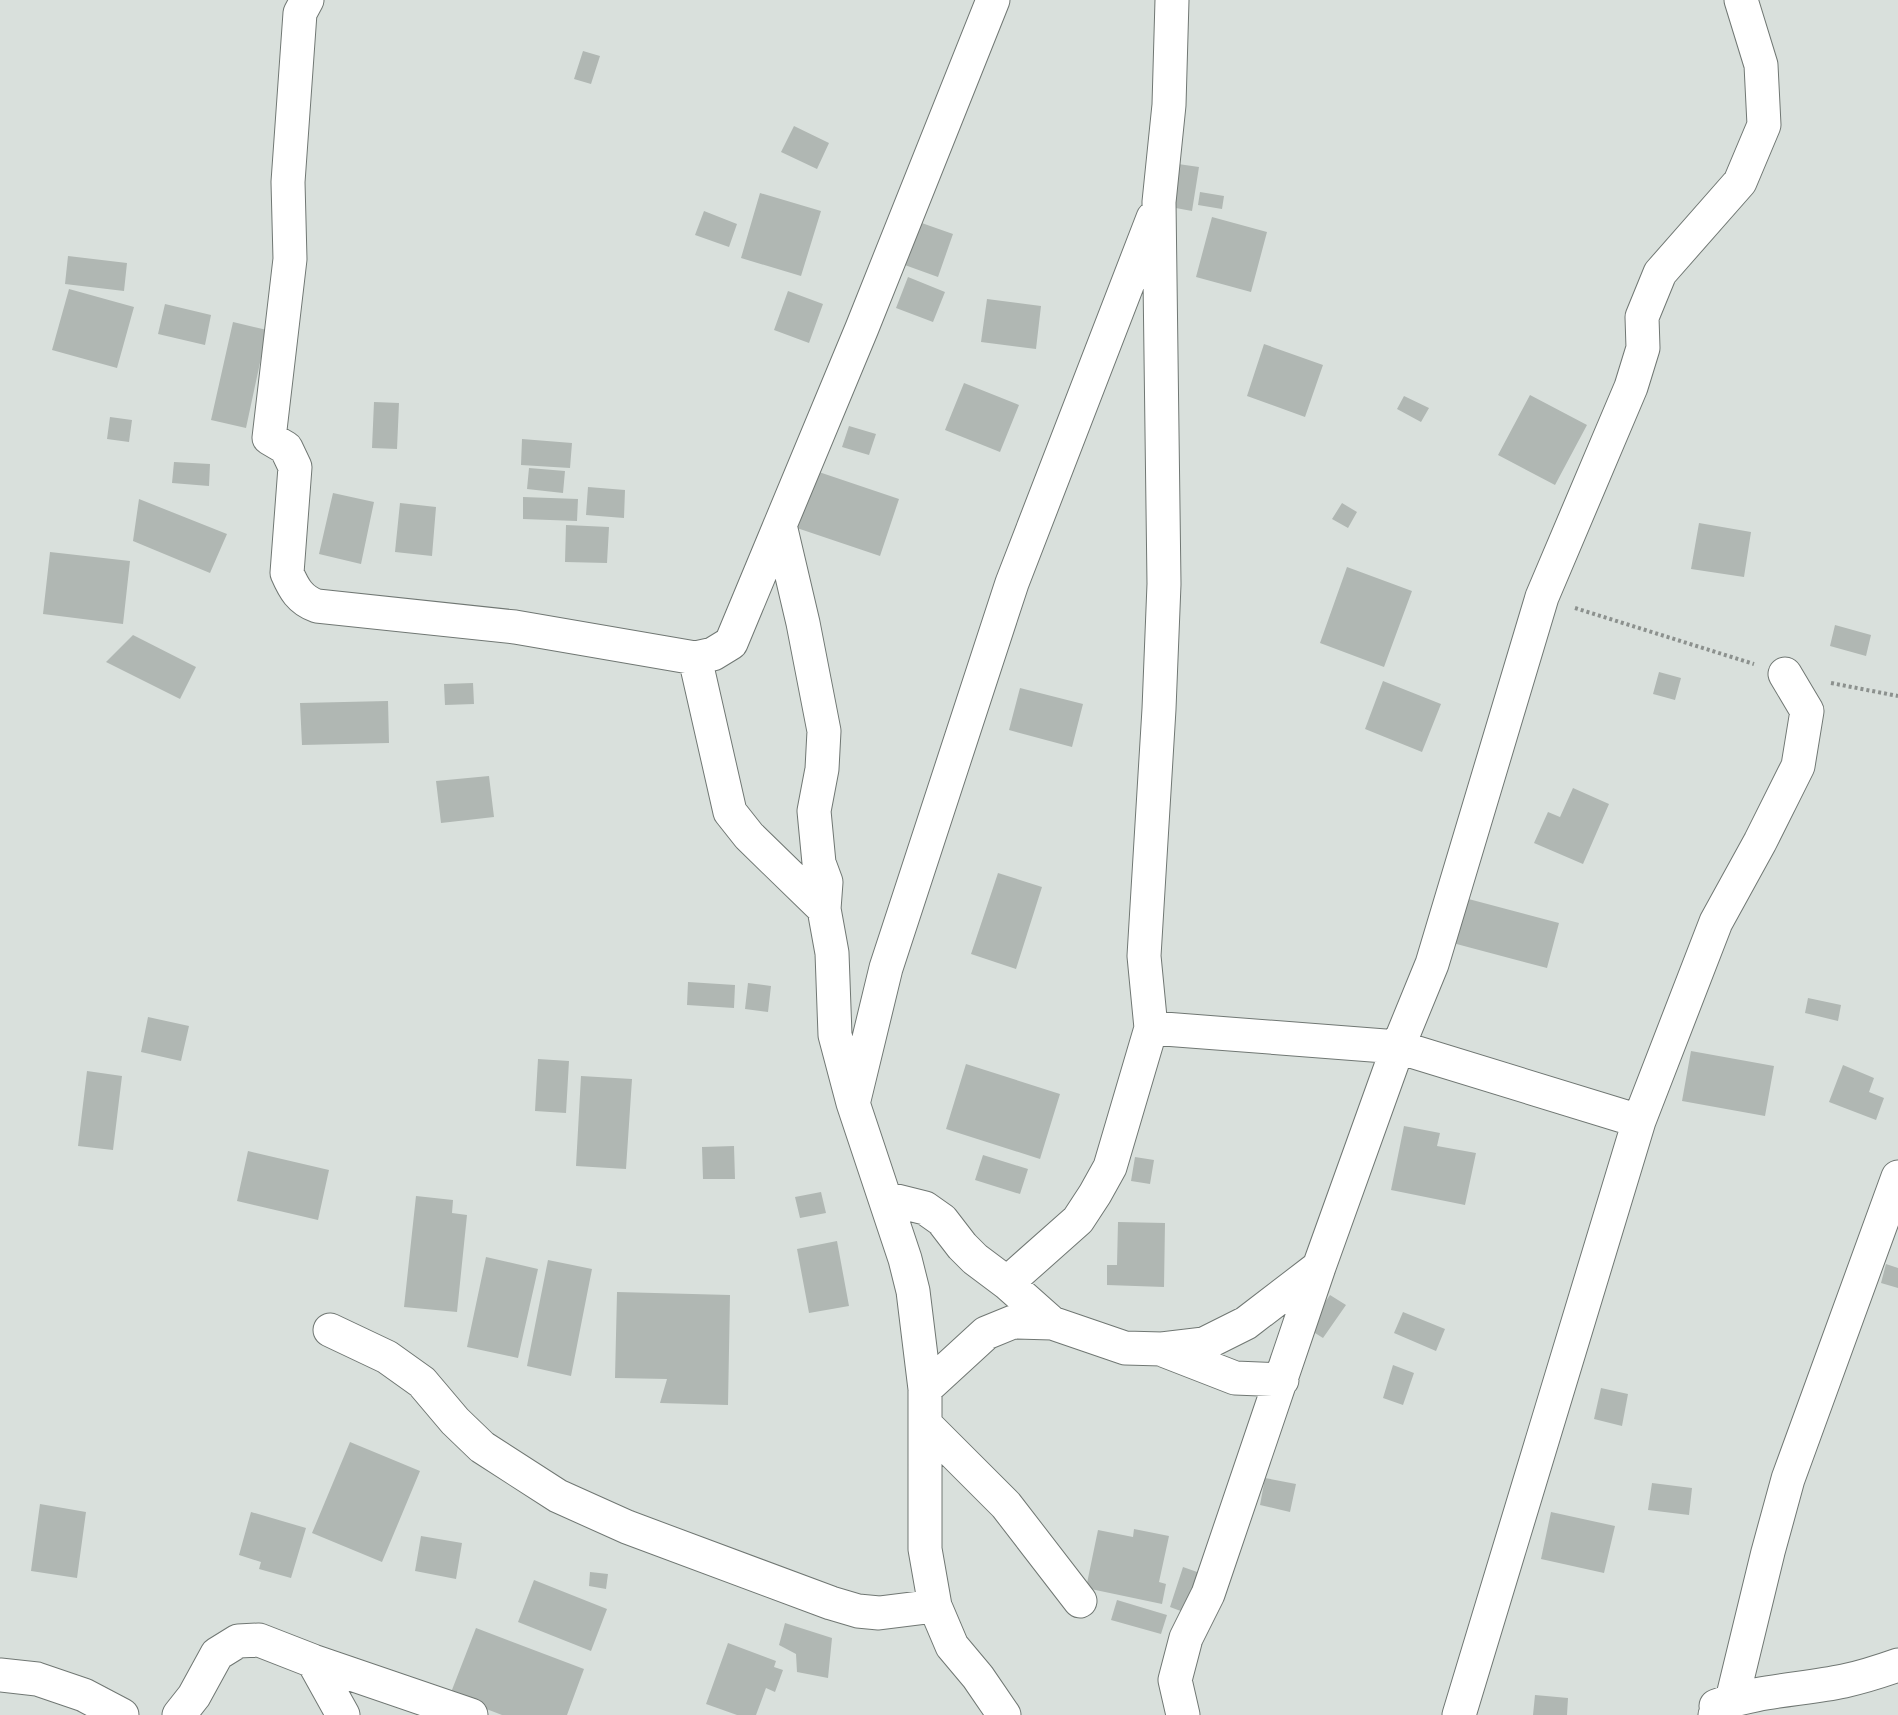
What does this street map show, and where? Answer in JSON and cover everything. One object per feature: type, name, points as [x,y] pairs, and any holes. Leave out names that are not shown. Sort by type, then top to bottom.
[{"type":"street","points":[[306,0],[300,13],[288,182],[290,259],[269,438],[286,448],[295,467],[287,573],[294,588],[306,602],[317,606],[515,627],[695,658],[713,654],[731,642],[862,328],[993,0]]},
{"type":"street","points":[[1007,1283],[1078,1220],[1095,1194],[1110,1167],[1151,1028],[1144,956],[1158,744],[1164,584],[1159,202],[1169,105],[1172,0]]},
{"type":"street","points":[[1184,1715],[1175,1680],[1186,1638],[1208,1594],[1319,1267],[1398,1047],[1432,964],[1542,597],[1631,387],[1643,348],[1642,317],[1660,273],[1740,182],[1764,125],[1761,65],[1741,0]]},
{"type":"street","points":[[853,1103],[886,968],[1012,583],[1159,202]]},
{"type":"street","points":[[780,525],[803,623],[824,731],[822,769],[814,811],[819,863],[826,882],[824,909],[832,953],[835,1035],[853,1103],[913,1291],[925,1389],[926,1549],[935,1606],[952,1646],[978,1677],[1004,1715]]},
{"type":"street","points":[[695,658],[730,812],[749,836],[824,909]]},
{"type":"street","points":[[1459,1715],[1639,1121],[1716,922],[1798,766],[1807,711],[1785,674]]},
{"type":"street","points":[[1151,1028],[1398,1047],[1639,1121]]},
{"type":"street","points":[[1724,1708],[1788,1479],[1898,1177]]},
{"type":"street","points":[[885,1198],[926,1208],[942,1220],[975,1259],[1007,1283],[1052,1323]]},
{"type":"street","points":[[925,1389],[986,1333],[1013,1322],[1052,1323],[1125,1348],[1162,1349],[1204,1344],[1246,1323],[1319,1267]]},
{"type":"street","points":[[330,1330],[387,1357],[422,1382],[482,1447],[558,1497],[627,1527],[831,1604],[858,1611],[879,1613],[935,1606]]},
{"type":"street","points":[[1162,1349],[1235,1378],[1282,1380]]},
{"type":"street","points":[[925,1424],[1006,1506],[1080,1601]]},
{"type":"street","points":[[193,1709],[217,1654],[238,1641],[259,1640],[471,1715]]},
{"type":"street","points":[[313,1661],[343,1715]]},
{"type":"street","points":[[1693,1715],[1724,1708],[1774,1690],[1845,1681],[1898,1665]]},
{"type":"street","points":[[0,1675],[37,1679],[84,1695],[122,1715]]},
{"type":"path","points":[[1542,597],[1785,674],[1898,696]]},
{"type":"building","points":[[583,51],[600,56],[591,84],[574,79]]},
{"type":"building","points":[[794,126],[829,143],[817,169],[781,152]]},
{"type":"building","points":[[1171,163],[1199,167],[1192,211],[1165,206]]},
{"type":"building","points":[[1200,192],[1224,196],[1222,209],[1198,205]]},
{"type":"building","points":[[760,193],[821,211],[801,276],[741,258]]},
{"type":"building","points":[[704,211],[737,224],[729,247],[695,235]]},
{"type":"building","points":[[1212,217],[1267,232],[1251,292],[1196,277]]},
{"type":"building","points":[[916,221],[953,234],[938,277],[902,264]]},
{"type":"building","points":[[68,256],[127,263],[124,291],[65,284]]},
{"type":"building","points":[[908,277],[945,292],[933,322],[896,308]]},
{"type":"building","points":[[69,289],[134,307],[117,368],[52,350]]},
{"type":"building","points":[[788,291],[823,304],[809,343],[774,330]]},
{"type":"building","points":[[987,299],[1041,306],[1036,349],[981,342]]},
{"type":"building","points":[[165,304],[211,315],[205,345],[158,334]]},
{"type":"building","points":[[233,322],[267,330],[246,428],[211,420]]},
{"type":"building","points":[[1264,344],[1323,365],[1305,417],[1247,396]]},
{"type":"building","points":[[964,383],[1019,405],[1000,452],[945,430]]},
{"type":"building","points":[[1530,395],[1587,425],[1555,485],[1498,455]]},
{"type":"building","points":[[1404,396],[1429,408],[1421,422],[1397,409]]},
{"type":"building","points":[[374,402],[399,403],[397,449],[372,448]]},
{"type":"building","points":[[110,417],[132,420],[129,442],[107,439]]},
{"type":"building","points":[[849,426],[876,434],[869,455],[842,447]]},
{"type":"building","points":[[522,439],[572,443],[570,468],[521,465]]},
{"type":"building","points":[[174,462],[210,464],[209,486],[172,483]]},
{"type":"building","points":[[529,468],[565,471],[563,493],[527,489]]},
{"type":"building","points":[[813,470],[899,499],[880,556],[794,527]]},
{"type":"building","points":[[588,487],[625,490],[624,518],[586,515]]},
{"type":"building","points":[[333,493],[374,502],[361,564],[319,554]]},
{"type":"building","points":[[523,497],[578,499],[577,521],[523,519]]},
{"type":"building","points":[[139,499],[227,534],[210,573],[133,541]]},
{"type":"building","points":[[400,503],[436,507],[432,556],[395,552]]},
{"type":"building","points":[[1342,503],[1357,512],[1348,528],[1332,519]]},
{"type":"building","points":[[1699,523],[1751,532],[1744,577],[1691,569]]},
{"type":"building","points":[[566,525],[609,527],[607,563],[565,562]]},
{"type":"building","points":[[50,552],[130,561],[123,624],[43,614]]},
{"type":"building","points":[[1347,567],[1412,591],[1384,667],[1320,643]]},
{"type":"building","points":[[1835,625],[1871,635],[1866,656],[1830,646]]},
{"type":"building","points":[[133,635],[196,667],[180,699],[106,662]]},
{"type":"building","points":[[1659,672],[1681,678],[1675,700],[1653,694]]},
{"type":"building","points":[[1383,681],[1441,704],[1422,752],[1365,729]]},
{"type":"building","points":[[473,683],[474,704],[445,705],[444,684]]},
{"type":"building","points":[[1020,688],[1083,704],[1072,747],[1009,730]]},
{"type":"building","points":[[388,701],[389,743],[302,745],[300,703]]},
{"type":"building","points":[[489,776],[494,817],[441,823],[436,781]]},
{"type":"building","points":[[1573,788],[1609,804],[1583,864],[1534,843],[1548,812],[1560,817]]},
{"type":"building","points":[[998,873],[1042,887],[1016,969],[971,954]]},
{"type":"building","points":[[1461,897],[1559,923],[1547,968],[1449,942]]},
{"type":"building","points":[[688,982],[735,985],[734,1008],[687,1005]]},
{"type":"building","points":[[748,983],[771,986],[768,1012],[745,1009]]},
{"type":"building","points":[[1808,998],[1841,1005],[1838,1021],[1805,1013]]},
{"type":"building","points":[[148,1017],[189,1026],[181,1061],[141,1052]]},
{"type":"building","points":[[1691,1051],[1774,1066],[1765,1116],[1682,1101]]},
{"type":"building","points":[[538,1059],[569,1061],[566,1113],[535,1111]]},
{"type":"building","points":[[966,1064],[1060,1094],[1040,1159],[946,1129]]},
{"type":"building","points":[[1843,1065],[1874,1078],[1869,1092],[1884,1098],[1876,1120],[1829,1102]]},
{"type":"building","points":[[87,1071],[122,1076],[113,1150],[78,1146]]},
{"type":"building","points":[[581,1076],[632,1079],[626,1169],[576,1166]]},
{"type":"building","points":[[1404,1126],[1440,1133],[1437,1146],[1476,1153],[1465,1205],[1391,1190]]},
{"type":"building","points":[[734,1146],[735,1179],[703,1179],[702,1147]]},
{"type":"building","points":[[248,1151],[329,1170],[318,1220],[237,1201]]},
{"type":"building","points":[[983,1155],[1028,1169],[1020,1194],[975,1180]]},
{"type":"building","points":[[1135,1157],[1154,1160],[1150,1184],[1131,1181]]},
{"type":"building","points":[[821,1192],[826,1213],[800,1218],[795,1197]]},
{"type":"building","points":[[416,1196],[453,1200],[452,1213],[467,1215],[457,1312],[404,1307]]},
{"type":"building","points":[[1118,1222],[1165,1223],[1164,1287],[1107,1285],[1107,1265],[1117,1265]]},
{"type":"building","points":[[837,1241],[849,1306],[809,1313],[797,1249]]},
{"type":"building","points":[[486,1257],[538,1269],[518,1358],[467,1347]]},
{"type":"building","points":[[548,1260],[592,1269],[571,1376],[527,1366]]},
{"type":"building","points":[[1886,1264],[1898,1268],[1898,1288],[1881,1283]]},
{"type":"building","points":[[617,1292],[730,1295],[728,1405],[660,1403],[667,1379],[615,1378]]},
{"type":"building","points":[[1330,1295],[1346,1305],[1323,1338],[1307,1328]]},
{"type":"building","points":[[1403,1312],[1445,1329],[1436,1351],[1394,1333]]},
{"type":"building","points":[[1393,1365],[1414,1373],[1403,1405],[1383,1398]]},
{"type":"building","points":[[1601,1388],[1628,1394],[1622,1426],[1594,1419]]},
{"type":"building","points":[[350,1442],[420,1471],[382,1562],[312,1533]]},
{"type":"building","points":[[1265,1478],[1296,1484],[1290,1512],[1260,1505]]},
{"type":"building","points":[[1652,1483],[1692,1488],[1689,1515],[1648,1510]]},
{"type":"building","points":[[40,1504],[86,1512],[77,1578],[31,1571]]},
{"type":"building","points":[[251,1512],[306,1528],[291,1578],[259,1569],[261,1562],[239,1555]]},
{"type":"building","points":[[1551,1512],[1615,1526],[1604,1573],[1541,1559]]},
{"type":"building","points":[[1134,1529],[1169,1536],[1159,1582],[1166,1584],[1162,1604],[1086,1588],[1098,1530],[1133,1537]]},
{"type":"building","points":[[421,1536],[462,1543],[456,1579],[415,1571]]},
{"type":"building","points":[[1183,1567],[1200,1573],[1186,1613],[1170,1607]]},
{"type":"building","points":[[590,1572],[608,1574],[606,1589],[589,1586]]},
{"type":"building","points":[[534,1580],[607,1609],[591,1651],[518,1622]]},
{"type":"building","points":[[1117,1600],[1167,1615],[1161,1634],[1111,1620]]},
{"type":"building","points":[[785,1623],[832,1638],[828,1678],[797,1672],[796,1654],[779,1645]]},
{"type":"building","points":[[476,1628],[584,1669],[567,1715],[502,1715],[450,1695]]},
{"type":"building","points":[[728,1643],[776,1661],[774,1667],[783,1670],[775,1692],[766,1688],[756,1715],[737,1715],[706,1704]]},
{"type":"building","points":[[1535,1695],[1568,1698],[1567,1715],[1533,1715]]}]
